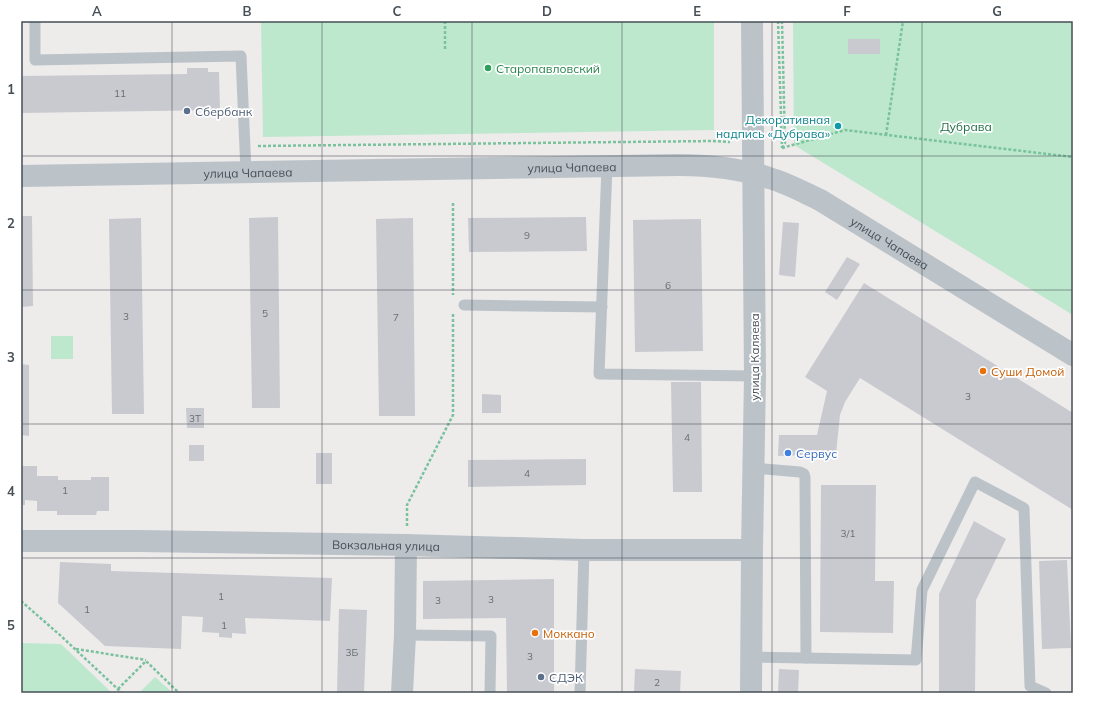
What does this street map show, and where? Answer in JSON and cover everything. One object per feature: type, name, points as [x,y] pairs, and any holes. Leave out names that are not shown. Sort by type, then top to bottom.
[{"type":"street","name":"улица Каляева","points":[[751,693],[755,376],[752,21]]},
{"type":"street","name":"улица Чапаева","points":[[21,176],[607,166],[704,165],[727,168],[769,178],[820,200],[1073,355]]},
{"type":"street","name":"Вокзальная улица","points":[[21,541],[406,544],[584,550],[752,550]]},
{"type":"street","points":[[402,693],[405,635],[406,544]]},
{"type":"lane","points":[[36,21],[35,60],[241,56],[246,172]]},
{"type":"lane","points":[[607,166],[599,374],[755,376]]},
{"type":"lane","points":[[464,305],[602,308]]},
{"type":"lane","points":[[753,468],[800,472],[804,474],[805,477],[806,658]]},
{"type":"lane","points":[[752,657],[916,660],[922,590],[975,482],[1024,508],[1030,686],[1046,693]]},
{"type":"lane","points":[[580,693],[584,550]]},
{"type":"lane","points":[[405,635],[491,636],[490,693]]},
{"type":"path","points":[[445,21],[445,51]]},
{"type":"path","points":[[778,21],[782,148]]},
{"type":"path","points":[[782,21],[785,143],[782,148]]},
{"type":"path","points":[[886,135],[904,21]]},
{"type":"path","points":[[782,148],[845,130],[1073,157]]},
{"type":"path","points":[[246,146],[689,141],[730,142]]},
{"type":"path","points":[[452,203],[453,297]]},
{"type":"path","points":[[406,544],[407,505],[453,415],[453,313]]},
{"type":"path","points":[[21,601],[122,693]]},
{"type":"path","points":[[75,649],[146,660],[180,693]]},
{"type":"path","points":[[118,689],[146,660]]},
{"type":"green space","name":"Старопавловский","points":[[261,21],[714,21],[714,130],[263,137]]},
{"type":"green space","name":"Дубрава","points":[[793,21],[1073,21],[1073,315],[794,145]]},
{"type":"green space","points":[[51,336],[73,336],[73,359],[51,359]]},
{"type":"green space","points":[[21,643],[61,644],[112,693],[21,693]]},
{"type":"green space","points":[[155,677],[173,693],[139,693]]},
{"type":"building","points":[[848,39],[880,39],[880,54],[848,54]]},
{"type":"building","points":[[187,68],[208,68],[208,72],[219,72],[220,110],[21,113],[21,76],[187,74]]},
{"type":"building","points":[[21,216],[32,216],[33,306],[21,307]]},
{"type":"building","points":[[278,217],[280,408],[252,408],[249,218]]},
{"type":"building","points":[[586,217],[587,251],[469,252],[468,218]]},
{"type":"building","points":[[141,218],[144,414],[112,414],[109,219]]},
{"type":"building","points":[[413,218],[415,416],[379,416],[376,219]]},
{"type":"building","points":[[701,219],[703,351],[635,352],[633,220]]},
{"type":"building","points":[[783,222],[799,223],[795,277],[779,275]]},
{"type":"building","points":[[847,257],[860,264],[837,300],[825,292]]},
{"type":"building","points":[[864,283],[1073,413],[1073,510],[860,378],[845,402],[840,415],[836,454],[778,456],[779,435],[817,435],[827,391],[805,377]]},
{"type":"building","points":[[21,364],[29,365],[29,436],[21,435]]},
{"type":"building","points":[[671,382],[701,382],[702,492],[673,492]]},
{"type":"building","points":[[482,394],[501,395],[501,413],[482,413]]},
{"type":"building","points":[[186,408],[204,408],[204,428],[187,428]]},
{"type":"building","points":[[189,445],[204,445],[204,461],[189,461]]},
{"type":"building","points":[[316,453],[332,453],[332,484],[316,484]]},
{"type":"building","points":[[586,459],[586,485],[468,487],[468,460]]},
{"type":"building","points":[[21,466],[37,466],[37,476],[58,476],[58,480],[91,480],[91,477],[109,477],[109,511],[97,511],[96,515],[57,515],[57,511],[37,511],[37,501],[25,500],[25,505],[21,505]]},
{"type":"building","points":[[821,485],[876,485],[875,581],[894,581],[893,633],[820,632]]},
{"type":"building","points":[[974,521],[1006,539],[976,600],[975,693],[939,693],[939,594]]},
{"type":"building","points":[[1067,560],[1071,648],[1042,649],[1039,561]]},
{"type":"building","points":[[60,562],[111,564],[111,571],[332,578],[330,621],[245,618],[246,634],[232,633],[232,638],[219,637],[219,633],[202,632],[203,617],[182,616],[181,649],[105,646],[58,603]]},
{"type":"building","points":[[554,579],[554,693],[507,693],[506,618],[423,619],[423,581]]},
{"type":"building","points":[[339,609],[367,610],[364,693],[337,693]]},
{"type":"building","points":[[635,669],[681,671],[680,693],[634,693]]},
{"type":"building","points":[[779,669],[799,670],[798,693],[778,693]]},
{"type":"place","name":"Старопавловский","points":[[488,68]]},
{"type":"place","name":"Сбербанк","points":[[187,111]]},
{"type":"place","name":"Декоративная надпись «Дубрава»","points":[[838,126]]},
{"type":"place","name":"Суши Домой","points":[[983,371]]},
{"type":"place","name":"Сервус","points":[[788,453]]},
{"type":"place","name":"Моккано","points":[[535,633]]},
{"type":"place","name":"СДЭК","points":[[541,677]]}]
